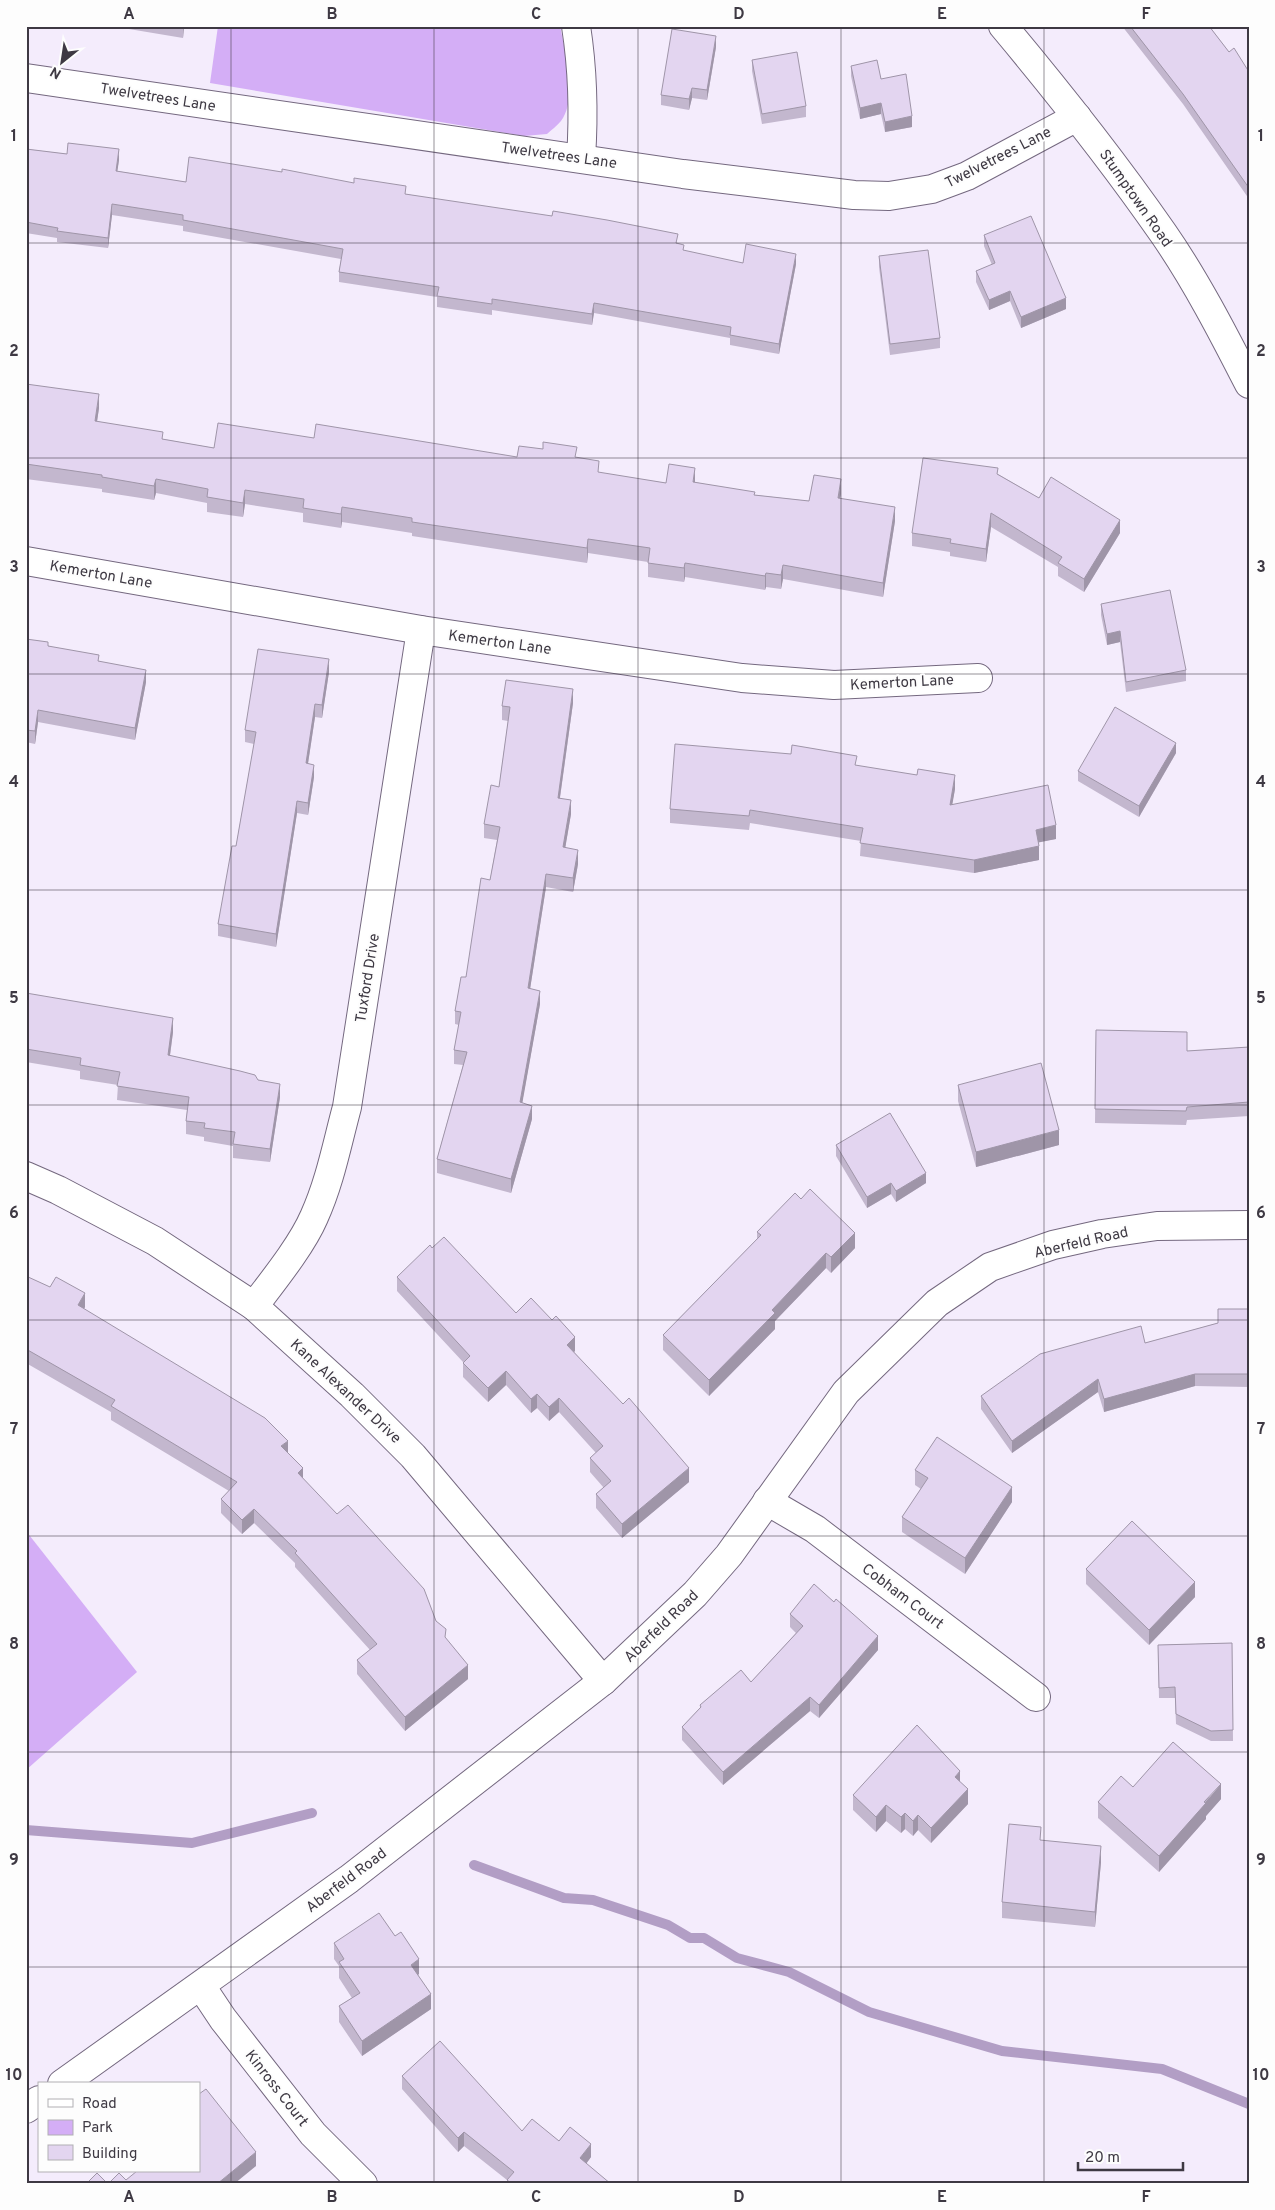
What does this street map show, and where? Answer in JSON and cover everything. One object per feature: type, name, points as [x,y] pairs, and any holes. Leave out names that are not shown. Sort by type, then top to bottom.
[{"type":"street","points":[[576,26],[583,69],[585,112],[581,158]]},
{"type":"street","name":"Stumptown Road","points":[[1003,26],[1077,117],[1164,234],[1230,346],[1249,384]]},
{"type":"street","name":"Twelvetrees Lane","points":[[26,78],[712,178],[854,195],[890,196],[932,189],[967,176],[1077,117]]},
{"type":"street","name":"Kemerton Lane","points":[[26,561],[421,630],[742,678],[834,685],[978,678]]},
{"type":"street","name":"Tuxford Drive","points":[[254,1306],[274,1280],[314,1218],[329,1179],[347,1107],[421,630]]},
{"type":"street","name":"Kane Alexander Drive","points":[[26,1176],[58,1190],[155,1240],[254,1306],[352,1395],[413,1456],[603,1681]]},
{"type":"street","name":"Aberfeld Road","points":[[65,2082],[350,1879],[603,1681],[695,1594],[729,1555],[846,1392],[937,1303],[990,1267],[1053,1246],[1102,1234],[1157,1226],[1249,1225]]},
{"type":"street","name":"Cobham Court","points":[[768,1501],[815,1529],[1036,1697]]},
{"type":"street","name":"Kinross Court","points":[[201,1986],[223,2019],[313,2134],[363,2184]]},
{"type":"street","points":[[26,2109],[38,2101]]},
{"type":"green space","points":[[218,26],[560,26],[569,75],[569,100],[561,121],[547,134],[524,136],[210,83]]},
{"type":"green space","points":[[26,1531],[137,1672],[26,1770]]},
{"type":"building","points":[[1130,26],[1209,26],[1229,52],[1234,48],[1249,72],[1249,188],[1183,94]]},
{"type":"building","points":[[672,29],[716,36],[707,90],[692,88],[689,99],[661,95]]},
{"type":"building","points":[[797,52],[806,106],[762,114],[752,60]]},
{"type":"building","points":[[877,60],[881,79],[906,74],[912,116],[885,122],[881,103],[860,108],[851,66]]},
{"type":"building","points":[[68,143],[119,149],[116,171],[186,182],[189,157],[282,172],[282,169],[354,183],[354,178],[406,186],[405,194],[552,216],[553,211],[607,220],[678,234],[676,243],[684,245],[683,250],[743,263],[746,244],[796,254],[779,344],[730,335],[731,327],[594,303],[592,314],[492,299],[492,304],[437,296],[439,287],[339,272],[343,249],[183,220],[183,215],[112,204],[108,238],[57,231],[58,228],[26,222],[26,149],[67,154]]},
{"type":"building","points":[[1031,216],[1066,298],[1021,317],[1010,291],[989,300],[976,271],[995,263],[984,235]]},
{"type":"building","points":[[928,250],[940,338],[890,344],[879,256]]},
{"type":"building","points":[[26,384],[99,394],[95,421],[163,432],[162,439],[214,448],[218,423],[314,438],[316,424],[517,457],[519,446],[543,449],[543,442],[577,447],[575,457],[599,461],[598,472],[666,483],[669,464],[695,468],[693,482],[755,492],[754,495],[809,501],[814,475],[841,479],[838,498],[895,507],[883,583],[783,565],[781,575],[766,573],[765,576],[685,563],[684,568],[648,563],[650,548],[588,539],[587,548],[412,522],[412,518],[342,507],[341,514],[303,508],[304,499],[245,490],[243,503],[207,497],[208,489],[156,479],[154,486],[102,477],[102,475],[26,464]]},
{"type":"building","points":[[923,458],[998,468],[997,474],[1039,498],[1051,477],[1120,520],[1084,579],[1058,563],[1062,557],[991,513],[986,549],[950,543],[951,539],[912,533]]},
{"type":"building","points":[[1170,590],[1186,670],[1126,682],[1120,631],[1107,634],[1101,604]]},
{"type":"building","points":[[26,639],[48,642],[48,646],[99,655],[98,661],[146,670],[135,728],[38,710],[35,731],[26,730]]},
{"type":"building","points":[[258,649],[329,659],[322,705],[315,704],[306,763],[314,765],[308,803],[297,801],[276,934],[218,924],[232,846],[236,846],[256,732],[245,730]]},
{"type":"building","points":[[506,680],[573,689],[558,798],[571,800],[563,847],[578,850],[573,878],[546,874],[528,988],[540,991],[520,1102],[532,1106],[511,1179],[437,1159],[467,1052],[454,1050],[461,1012],[455,1011],[461,977],[466,977],[481,878],[490,880],[500,827],[484,824],[491,785],[499,787],[510,707],[502,706]]},
{"type":"building","points":[[1115,707],[1176,743],[1139,806],[1078,771]]},
{"type":"building","points":[[675,744],[791,754],[792,745],[857,756],[855,765],[917,775],[918,769],[955,775],[950,805],[1048,785],[1056,825],[1036,830],[1039,846],[974,860],[860,843],[863,828],[750,810],[749,816],[670,809]]},
{"type":"building","points":[[26,993],[173,1018],[168,1055],[240,1071],[255,1075],[258,1080],[280,1084],[270,1149],[233,1144],[235,1132],[204,1128],[205,1123],[186,1121],[189,1097],[117,1086],[120,1072],[80,1065],[81,1058],[26,1049]]},
{"type":"building","points":[[1096,1030],[1187,1032],[1187,1051],[1249,1047],[1249,1102],[1187,1107],[1186,1111],[1095,1109]]},
{"type":"building","points":[[1041,1063],[1059,1130],[976,1152],[958,1085]]},
{"type":"building","points":[[890,1113],[926,1173],[896,1191],[891,1183],[867,1197],[836,1145]]},
{"type":"building","points":[[810,1189],[855,1233],[831,1257],[826,1253],[772,1310],[775,1313],[709,1380],[663,1335],[761,1235],[757,1232],[795,1193],[801,1199]]},
{"type":"building","points":[[444,1237],[516,1313],[531,1298],[552,1320],[556,1316],[575,1337],[567,1345],[623,1404],[629,1398],[689,1468],[622,1524],[596,1494],[611,1481],[590,1458],[603,1446],[559,1398],[549,1407],[537,1394],[531,1399],[506,1371],[488,1388],[463,1363],[470,1356],[397,1277],[430,1245],[432,1248]]},
{"type":"building","points":[[26,1276],[50,1287],[56,1277],[85,1293],[78,1305],[265,1418],[288,1441],[281,1446],[303,1468],[298,1473],[337,1514],[348,1505],[424,1589],[436,1621],[446,1629],[445,1637],[468,1665],[405,1717],[357,1660],[377,1644],[295,1553],[297,1551],[254,1509],[242,1520],[221,1499],[237,1482],[111,1406],[115,1400],[26,1349]]},
{"type":"building","points":[[1218,1309],[1249,1309],[1249,1374],[1195,1374],[1104,1399],[1098,1379],[1012,1441],[981,1396],[1040,1354],[1141,1326],[1145,1343],[1218,1323]]},
{"type":"building","points":[[937,1437],[1012,1487],[965,1558],[902,1517],[928,1478],[915,1470]]},
{"type":"building","points":[[1132,1521],[1195,1582],[1149,1630],[1086,1569]]},
{"type":"building","points":[[814,1584],[834,1602],[836,1599],[878,1636],[819,1705],[810,1697],[723,1772],[682,1727],[701,1707],[700,1705],[741,1670],[751,1682],[803,1626],[790,1614]]},
{"type":"building","points":[[1232,1643],[1233,1730],[1211,1731],[1176,1714],[1175,1687],[1159,1688],[1158,1645]]},
{"type":"building","points":[[917,1725],[960,1771],[955,1777],[968,1789],[931,1828],[918,1815],[913,1821],[905,1813],[901,1817],[886,1805],[876,1817],[853,1795]]},
{"type":"building","points":[[1173,1742],[1221,1784],[1159,1856],[1098,1802],[1121,1776],[1133,1787]]},
{"type":"building","points":[[1009,1824],[1041,1827],[1040,1840],[1101,1846],[1095,1912],[1002,1902]]},
{"type":"building","points":[[379,1913],[395,1936],[401,1932],[419,1959],[411,1965],[431,1994],[362,2041],[339,2006],[360,1993],[339,1962],[344,1959],[334,1943]]},
{"type":"building","points":[[440,2041],[522,2131],[532,2119],[559,2141],[570,2127],[591,2144],[580,2158],[611,2184],[512,2184],[507,2180],[514,2172],[464,2132],[458,2138],[402,2076]]},
{"type":"building","points":[[206,2089],[256,2152],[217,2184],[108,2184],[119,2173],[126,2180],[136,2172],[200,2172],[200,2093]]},
{"type":"building","points":[[97,2173],[108,2184],[86,2184]]},
{"type":"waterway","points":[[26,1830],[192,1843],[312,1813]]},
{"type":"waterway","points":[[474,1865],[564,1898],[593,1900],[668,1925],[690,1938],[704,1938],[737,1958],[789,1972],[869,2012],[1002,2051],[1162,2069],[1249,2104]]}]
